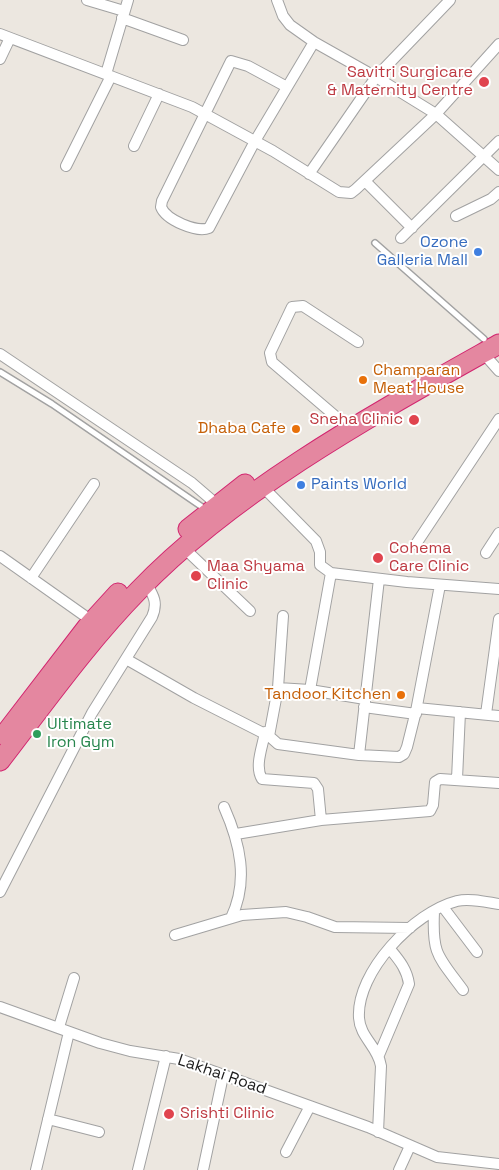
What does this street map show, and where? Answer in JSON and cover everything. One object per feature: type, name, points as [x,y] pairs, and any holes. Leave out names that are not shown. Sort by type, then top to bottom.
[{"type":"highway","points":[[0,740],[92,621],[152,560],[217,510],[341,421],[491,342]]},
{"type":"highway","points":[[0,761],[105,628],[146,583],[184,548],[217,510],[264,488],[366,419],[491,342]]},
{"type":"street","points":[[86,0],[184,40]]},
{"type":"street","points":[[66,166],[109,75],[128,0]]},
{"type":"street","points":[[277,0],[283,16],[290,25],[314,42],[436,114],[485,155],[499,170]]},
{"type":"street","points":[[309,174],[376,77],[450,0]]},
{"type":"street","points":[[0,59],[5,36],[159,94],[205,114],[345,194],[351,193],[365,181],[436,114],[499,44]]},
{"type":"street","points":[[287,87],[248,66],[231,61],[162,201],[161,207],[167,216],[198,230],[209,228],[254,141],[287,87],[314,42]]},
{"type":"street","points":[[134,146],[159,94]]},
{"type":"street","points":[[401,238],[499,141]]},
{"type":"street","points":[[365,181],[412,228]]},
{"type":"street","points":[[456,216],[491,199],[499,192]]},
{"type":"street","points":[[341,421],[272,362],[270,353],[292,307],[296,306],[303,306],[358,342]]},
{"type":"street","points":[[491,342],[499,372]]},
{"type":"street","points":[[0,354],[192,482],[217,510]]},
{"type":"street","points":[[416,544],[499,419]]},
{"type":"street","points":[[31,578],[94,484]]},
{"type":"street","points":[[264,488],[316,541],[320,552],[320,565],[331,573],[440,585],[499,589]]},
{"type":"street","points":[[486,554],[499,533]]},
{"type":"street","points":[[184,548],[250,611]]},
{"type":"street","points":[[0,556],[92,621]]},
{"type":"street","points":[[310,690],[331,573]]},
{"type":"street","points":[[359,754],[379,579]]},
{"type":"street","points":[[0,892],[92,713],[156,608],[156,599],[146,583]]},
{"type":"street","points":[[126,659],[194,698],[267,734],[278,744],[391,757],[404,754],[416,711],[440,585]]},
{"type":"street","points":[[283,616],[278,688],[259,764],[259,774],[262,779],[314,783],[318,789],[321,820]]},
{"type":"street","points":[[486,714],[499,619]]},
{"type":"street","points":[[278,688],[310,690],[365,703],[416,711],[460,712],[499,716]]},
{"type":"street","points":[[458,778],[460,712]]},
{"type":"street","points":[[236,834],[321,820],[430,811],[433,805],[434,782],[440,778],[458,778],[499,783]]},
{"type":"street","points":[[224,807],[236,834],[240,850],[238,904],[231,918]]},
{"type":"street","points":[[379,1055],[362,1032],[359,1007],[368,982],[390,949],[410,928],[439,909],[458,901],[472,900],[499,904]]},
{"type":"street","points":[[439,909],[478,952]]},
{"type":"street","points":[[439,909],[434,946],[437,954],[463,990]]},
{"type":"street","points":[[175,935],[231,918],[286,912],[307,916],[335,927],[410,928]]},
{"type":"street","points":[[378,1132],[381,1079],[379,1055],[409,984],[405,969],[390,949]]},
{"type":"street","points":[[59,1027],[74,978]]},
{"type":"street","name":"Lakhai Road","points":[[0,1007],[130,1051],[166,1056],[310,1106],[437,1156],[499,1164]]},
{"type":"street","points":[[36,1170],[70,1032]]},
{"type":"street","points":[[138,1170],[166,1056]]},
{"type":"street","points":[[203,1170],[223,1076]]},
{"type":"street","points":[[286,1152],[310,1106]]},
{"type":"street","points":[[48,1119],[99,1132]]},
{"type":"street","points":[[400,1170],[410,1146]]},
{"type":"lane","points":[[375,244],[491,342]]},
{"type":"lane","points":[[0,372],[217,510]]},
{"type":"place","name":"Savitri Surgicare & Maternity Centre","points":[[484,82]]},
{"type":"place","name":"Ozone Galleria Mall","points":[[478,252]]},
{"type":"place","name":"Champaran Meat House","points":[[363,380]]},
{"type":"place","name":"Sneha Clinic","points":[[414,420]]},
{"type":"place","name":"Dhaba Cafe","points":[[296,429]]},
{"type":"place","name":"Paints World","points":[[301,485]]},
{"type":"place","name":"Cohema Care Clinic","points":[[378,558]]},
{"type":"place","name":"Maa Shyama Clinic","points":[[196,576]]},
{"type":"place","name":"Tandoor Kitchen","points":[[401,695]]},
{"type":"place","name":"Ultimate Iron Gym","points":[[37,734]]},
{"type":"place","name":"Srishti Clinic","points":[[169,1114]]}]
